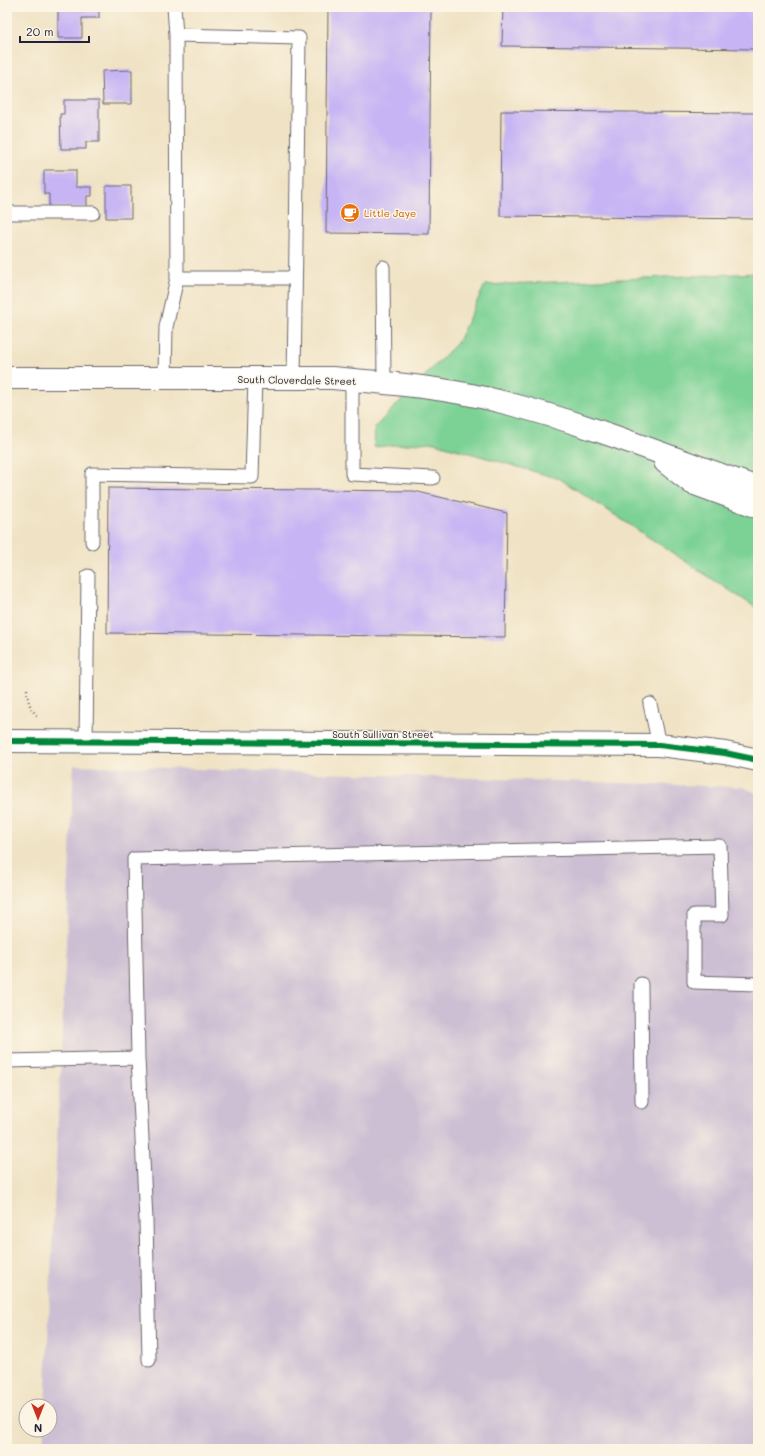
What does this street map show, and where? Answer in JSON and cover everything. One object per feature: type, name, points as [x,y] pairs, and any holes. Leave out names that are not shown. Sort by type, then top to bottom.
[{"type":"main road","name":"South Cloverdale Street","points":[[7,378],[294,378],[352,380],[455,392],[505,402],[592,428],[758,488]]},
{"type":"main road","name":"South Cloverdale Street","points":[[650,450],[692,483],[758,507]]},
{"type":"main road","points":[[7,734],[7,748]]},
{"type":"main road","name":"South Sullivan Street","points":[[7,741],[659,745],[725,753],[758,760]]},
{"type":"lane","points":[[165,378],[166,327],[177,278],[176,35],[174,7]]},
{"type":"lane","points":[[176,35],[299,38],[294,378]]},
{"type":"lane","points":[[7,213],[92,213]]},
{"type":"lane","points":[[383,267],[384,383]]},
{"type":"lane","points":[[177,278],[295,278]]},
{"type":"lane","points":[[92,542],[92,474],[252,477],[255,378]]},
{"type":"lane","points":[[352,380],[352,474],[433,478]]},
{"type":"lane","points":[[86,742],[88,576]]},
{"type":"lane","points":[[650,704],[659,745]]},
{"type":"lane","points":[[149,1360],[146,1220],[138,1058],[134,858],[720,846],[722,915],[694,915],[694,982],[758,984]]},
{"type":"lane","points":[[641,984],[642,1102]]},
{"type":"lane","points":[[7,1061],[138,1058]]},
{"type":"path","points":[[27,689],[29,704],[33,712],[38,716]]},
{"type":"shaded area","points":[[74,765],[743,787],[758,794],[758,1449],[43,1449],[44,1438],[58,1438],[58,1398],[45,1398]]},
{"type":"green space","points":[[758,273],[758,609],[560,479],[431,442],[374,447],[375,427],[457,343],[485,285]]},
{"type":"building","points":[[58,7],[99,7],[99,18],[82,18],[82,38],[58,38]]},
{"type":"building","points":[[328,7],[431,7],[429,234],[326,233]]},
{"type":"building","points":[[503,7],[758,7],[758,49],[502,46]]},
{"type":"building","points":[[132,70],[132,104],[103,104],[102,71]]},
{"type":"building","points":[[64,100],[99,100],[99,142],[86,142],[86,149],[61,149],[60,114],[64,114]]},
{"type":"building","points":[[501,111],[758,113],[758,219],[500,216]]},
{"type":"building","points":[[44,170],[76,170],[76,187],[92,187],[92,196],[87,196],[87,207],[49,207],[49,194],[44,194]]},
{"type":"building","points":[[106,186],[131,186],[131,218],[106,218]]},
{"type":"building","points":[[108,488],[414,491],[507,513],[505,637],[107,633]]},
{"type":"cycle path","points":[[7,741],[659,745],[725,753],[758,760]]},
{"type":"place","name":"Little Jaye","points":[[350,213]]}]
